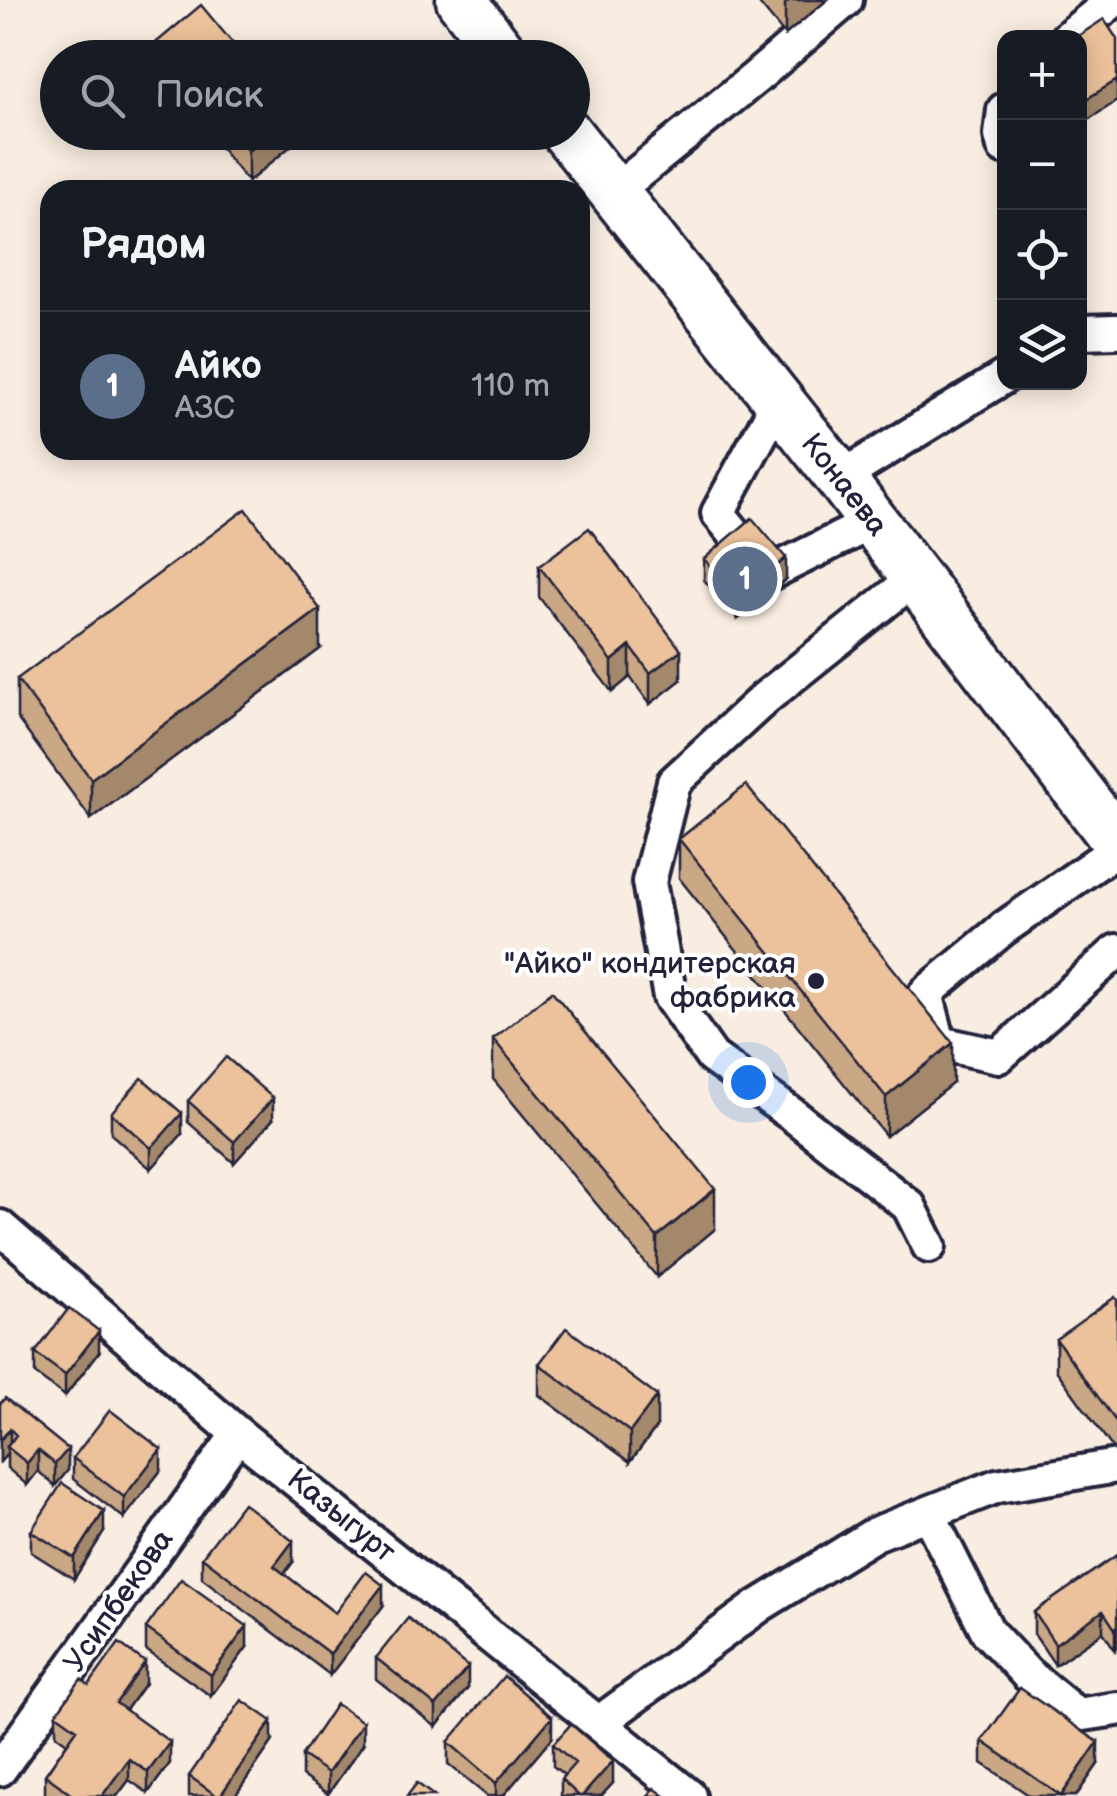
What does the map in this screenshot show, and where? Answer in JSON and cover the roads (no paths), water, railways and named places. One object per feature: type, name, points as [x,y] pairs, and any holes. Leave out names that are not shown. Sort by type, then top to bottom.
[{"type":"main road","points":[[461,0],[492,40]]},
{"type":"main road","name":"Конаева","points":[[580,150],[840,478],[1117,846]]},
{"type":"street","points":[[613,192],[846,0]]},
{"type":"street","points":[[1077,30],[1114,0]]},
{"type":"street","points":[[1087,332],[1117,331]]},
{"type":"street","points":[[840,478],[997,382]]},
{"type":"street","points":[[778,402],[718,513],[768,574],[873,522]]},
{"type":"street","points":[[916,578],[765,698],[674,782],[649,882],[670,997],[712,1058],[909,1206],[930,1246]]},
{"type":"street","points":[[1117,846],[1004,928],[926,993],[938,1044],[999,1056],[1117,950]]},
{"type":"street","name":"Казыгурт","points":[[0,1228],[238,1434],[690,1796]]},
{"type":"street","name":"Усипбекова","points":[[0,1769],[238,1434]]},
{"type":"street","points":[[600,1722],[760,1606],[874,1534],[996,1486],[1117,1466]]},
{"type":"street","points":[[928,1513],[988,1632],[1027,1674],[1077,1715],[1117,1709]]},
{"type":"place","name":"Айко","points":[[745,579]]},
{"type":"place","name":"\"Айко\" кондитерская фабрика","points":[[816,981]]}]
